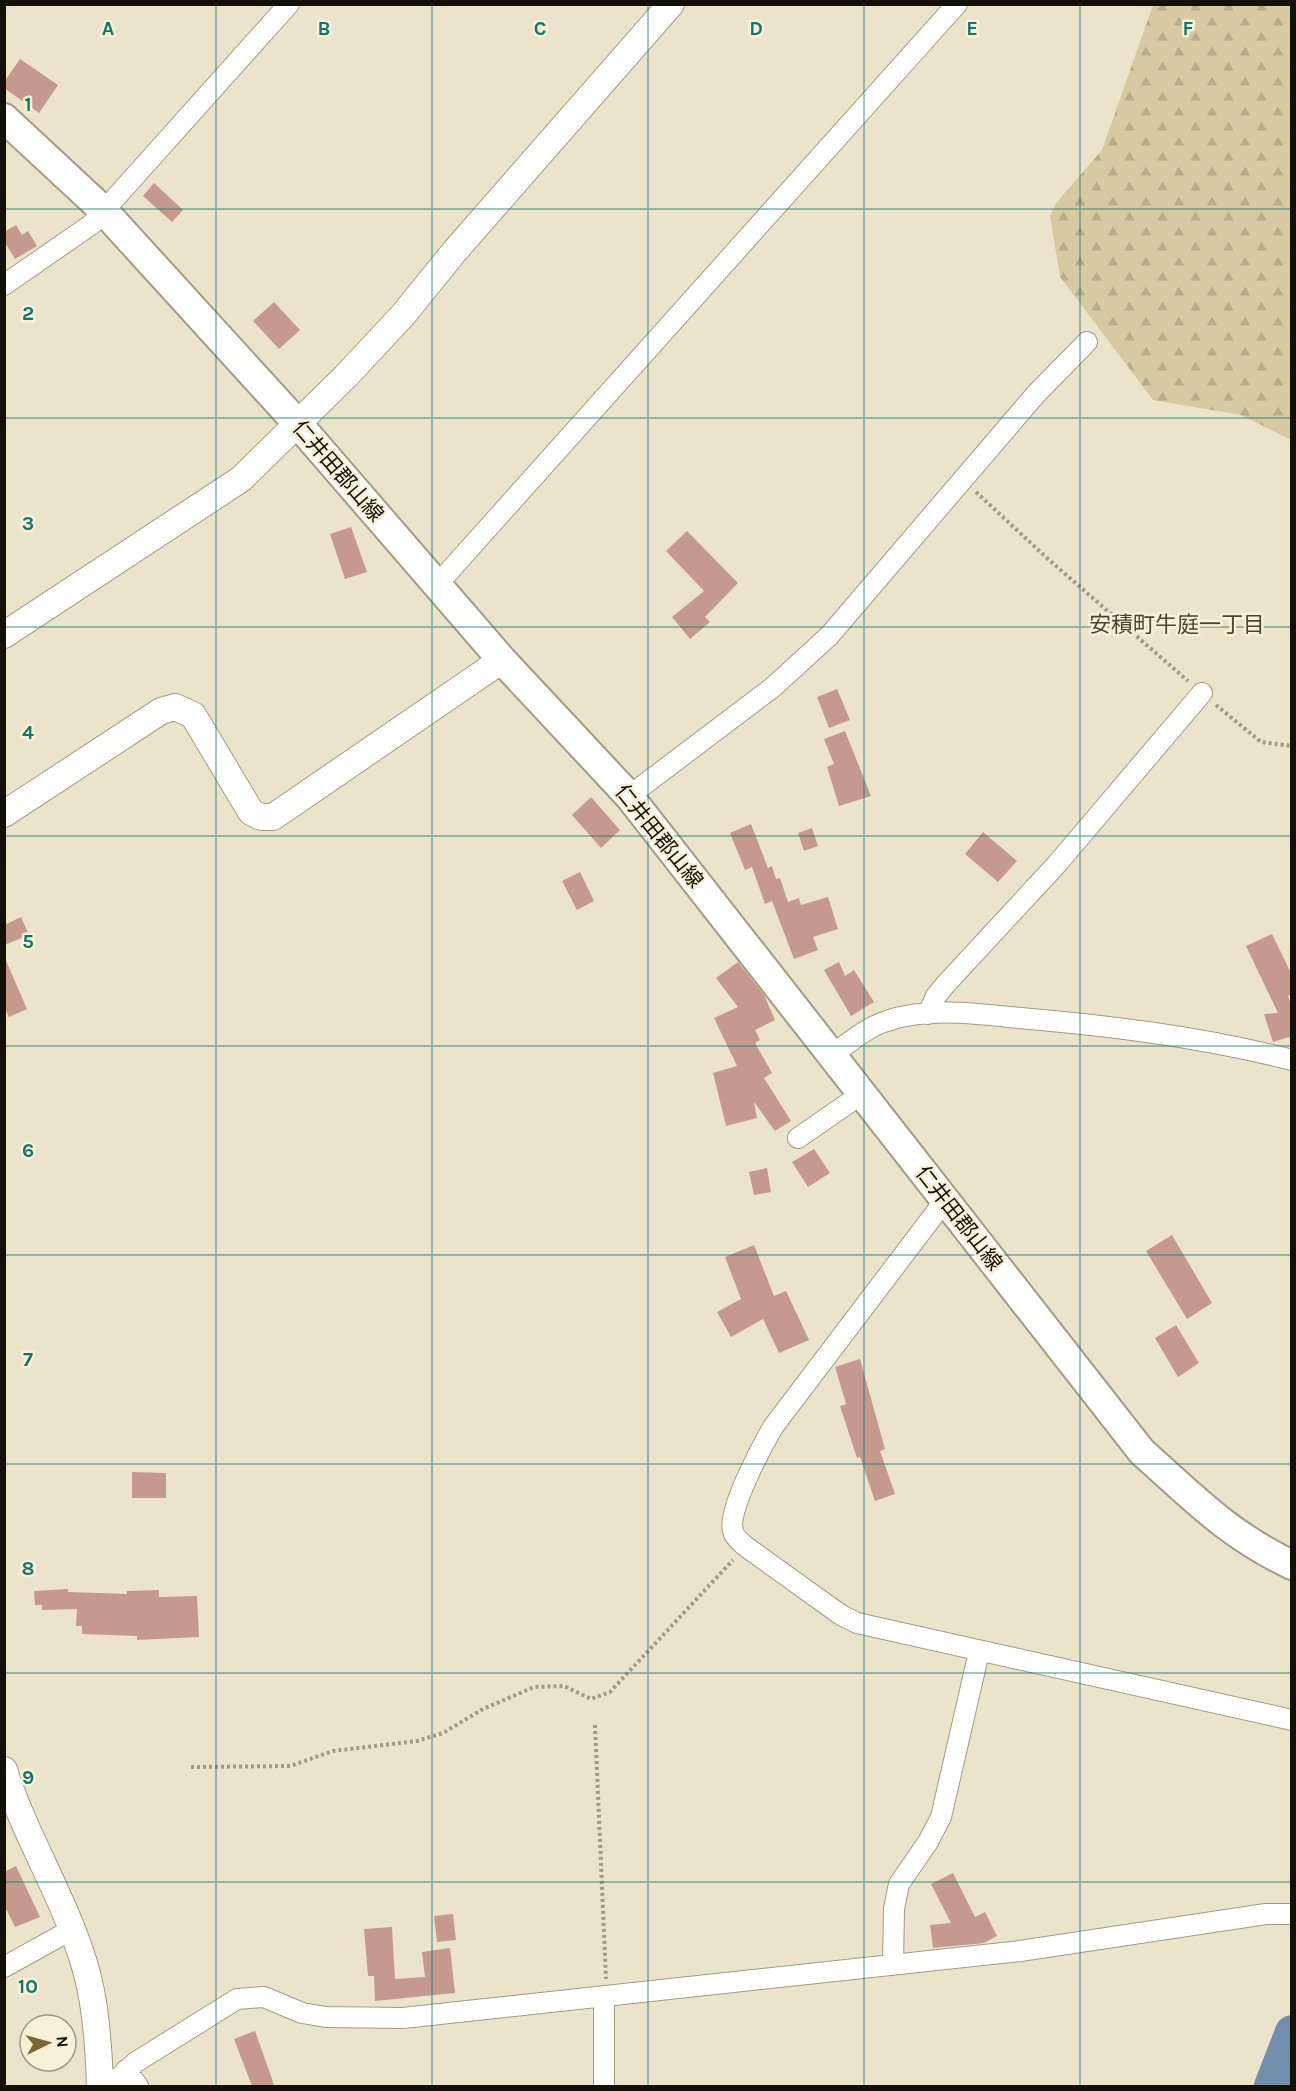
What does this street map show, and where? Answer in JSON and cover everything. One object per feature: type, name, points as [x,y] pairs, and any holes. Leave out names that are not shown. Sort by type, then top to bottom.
[{"type":"main road","name":"仁井田郡山線","points":[[4,118],[103,210],[298,424],[502,660],[629,796],[1142,1452],[1220,1523],[1250,1544],[1292,1564]]},
{"type":"street","points":[[4,285],[92,224],[289,4]]},
{"type":"street","points":[[4,635],[241,479],[298,424],[403,315],[461,244],[671,4]]},
{"type":"street","points":[[436,586],[957,4]]},
{"type":"street","points":[[629,796],[772,688],[814,651],[1036,394],[1087,342]]},
{"type":"street","points":[[4,814],[161,711],[175,707],[194,715],[251,812],[261,817],[273,817],[502,660]]},
{"type":"street","points":[[928,1014],[936,996],[945,985],[1057,864],[1202,693]]},
{"type":"street","points":[[833,1054],[886,1021],[928,1014],[990,1015],[1095,1023],[1166,1034],[1292,1060]]},
{"type":"street","points":[[798,1138],[862,1093]]},
{"type":"street","points":[[946,1199],[773,1427],[762,1446],[740,1497],[733,1531],[745,1546],[849,1619],[875,1628],[1292,1720]]},
{"type":"street","points":[[893,1965],[895,1896],[904,1874],[928,1842],[941,1817],[979,1652]]},
{"type":"street","points":[[4,1770],[14,1799],[71,1930],[91,1989],[100,2086],[113,2083],[126,2070],[237,1999],[264,1997],[302,2013],[326,2017],[403,2018],[1020,1951],[1266,1914],[1292,1914]]},
{"type":"street","points":[[4,1967],[71,1930]]},
{"type":"street","points":[[603,1996],[604,2086]]},
{"type":"street","points":[[126,2070],[138,2086]]},
{"type":"path","points":[[964,480],[1048,559],[1261,742],[1292,747]]},
{"type":"path","points":[[191,1767],[290,1766],[333,1750],[424,1739],[443,1733],[483,1708],[534,1687],[557,1685],[591,1699],[598,1698],[610,1692],[706,1592],[745,1546]]},
{"type":"path","points":[[595,1725],[606,1984],[603,1996]]},
{"type":"green space","points":[[1153,5],[1291,5],[1291,440],[1241,415],[1153,400],[1060,277],[1050,216],[1056,203],[1102,150]]},
{"type":"building","points":[[20,59],[58,85],[39,113],[4,88],[4,82]]},
{"type":"building","points":[[154,183],[183,210],[172,222],[143,196]]},
{"type":"building","points":[[16,225],[22,235],[28,231],[37,246],[15,259],[4,241],[4,232]]},
{"type":"building","points":[[274,302],[300,330],[279,349],[253,321]]},
{"type":"building","points":[[351,527],[367,572],[345,579],[330,534]]},
{"type":"building","points":[[687,531],[738,583],[705,617],[710,622],[690,639],[672,617],[704,591],[666,551]]},
{"type":"building","points":[[837,689],[850,720],[829,728],[817,697]]},
{"type":"building","points":[[845,731],[871,796],[839,806],[827,767],[834,764],[824,739]]},
{"type":"building","points":[[591,797],[620,830],[601,848],[572,815]]},
{"type":"building","points":[[751,824],[768,868],[772,866],[776,879],[780,878],[788,902],[799,898],[801,905],[828,897],[838,929],[813,937],[818,950],[794,959],[772,901],[765,904],[752,867],[745,870],[730,833]]},
{"type":"building","points":[[812,828],[818,846],[804,851],[798,833]]},
{"type":"building","points":[[983,832],[1017,861],[998,882],[965,854]]},
{"type":"building","points":[[580,872],[594,901],[577,910],[562,881]]},
{"type":"building","points":[[21,917],[29,935],[4,945],[4,925]]},
{"type":"building","points":[[1272,934],[1292,975],[1292,994],[1288,996],[1292,1008],[1292,1042],[1289,1037],[1273,1042],[1264,1014],[1278,1013],[1246,946]]},
{"type":"building","points":[[4,956],[27,1009],[9,1017],[4,1007]]},
{"type":"building","points":[[738,962],[764,995],[775,1020],[755,1030],[760,1040],[755,1043],[772,1073],[764,1078],[791,1121],[775,1131],[754,1102],[757,1118],[726,1126],[713,1073],[737,1066],[714,1018],[738,1007],[716,978]]},
{"type":"building","points":[[839,962],[845,976],[854,970],[874,1002],[851,1016],[824,970]]},
{"type":"building","points":[[814,1149],[830,1173],[808,1187],[792,1162]]},
{"type":"building","points":[[767,1168],[771,1192],[754,1195],[749,1172]]},
{"type":"building","points":[[1172,1235],[1212,1303],[1187,1319],[1146,1251]]},
{"type":"building","points":[[754,1245],[774,1296],[786,1291],[809,1340],[779,1353],[763,1319],[731,1337],[717,1312],[741,1299],[725,1257]]},
{"type":"building","points":[[1176,1325],[1199,1363],[1178,1377],[1155,1338]]},
{"type":"building","points":[[860,1359],[885,1449],[880,1451],[895,1494],[875,1501],[860,1457],[857,1458],[840,1406],[846,1404],[835,1367]]},
{"type":"building","points":[[132,1472],[166,1473],[166,1498],[132,1498]]},
{"type":"building","points":[[68,1589],[68,1592],[127,1594],[127,1591],[159,1590],[159,1597],[197,1596],[199,1637],[137,1640],[137,1636],[82,1634],[82,1626],[76,1626],[77,1609],[42,1610],[42,1605],[35,1605],[34,1591]]},
{"type":"building","points":[[16,1866],[40,1917],[15,1927],[4,1905],[4,1872]]},
{"type":"building","points":[[953,1873],[975,1917],[985,1912],[997,1936],[984,1943],[933,1948],[930,1925],[951,1923],[931,1884]]},
{"type":"building","points":[[453,1914],[456,1940],[437,1942],[434,1916]]},
{"type":"building","points":[[392,1927],[395,1979],[425,1977],[422,1952],[450,1948],[455,1993],[375,2001],[374,1976],[368,1976],[364,1929]]},
{"type":"building","points":[[255,2031],[274,2086],[252,2086],[234,2039]]},
{"type":"waterway","points":[[1271,2086],[1292,2032]]},
{"type":"district","name":"安積町牛庭一丁目","points":[[1177,625]]}]
